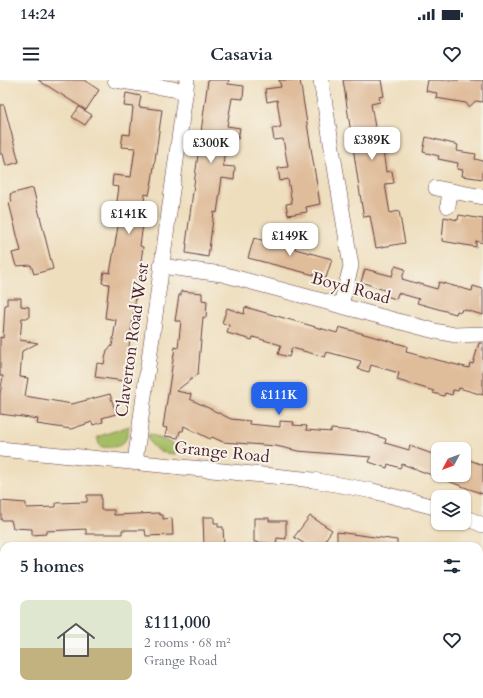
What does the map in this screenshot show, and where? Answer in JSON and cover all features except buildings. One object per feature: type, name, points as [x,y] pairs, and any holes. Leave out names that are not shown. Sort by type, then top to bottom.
[{"type":"street","points":[[115,80],[187,85]]},
{"type":"street","points":[[321,80],[351,266],[341,305]]},
{"type":"street","name":"Claverton Road West","points":[[135,462],[187,85]]},
{"type":"street","points":[[448,206],[443,190],[483,197]]},
{"type":"street","name":"Boyd Road","points":[[161,266],[222,274],[435,331],[455,335],[483,334]]},
{"type":"street","name":"Grange Road","points":[[0,449],[313,480],[373,491],[431,506]]},
{"type":"street","points":[[471,520],[483,524]]},
{"type":"green space","points":[[129,426],[126,438],[120,445],[100,447],[97,437]]},
{"type":"green space","points":[[151,434],[179,447],[175,454],[157,450],[149,440],[148,435]]}]
